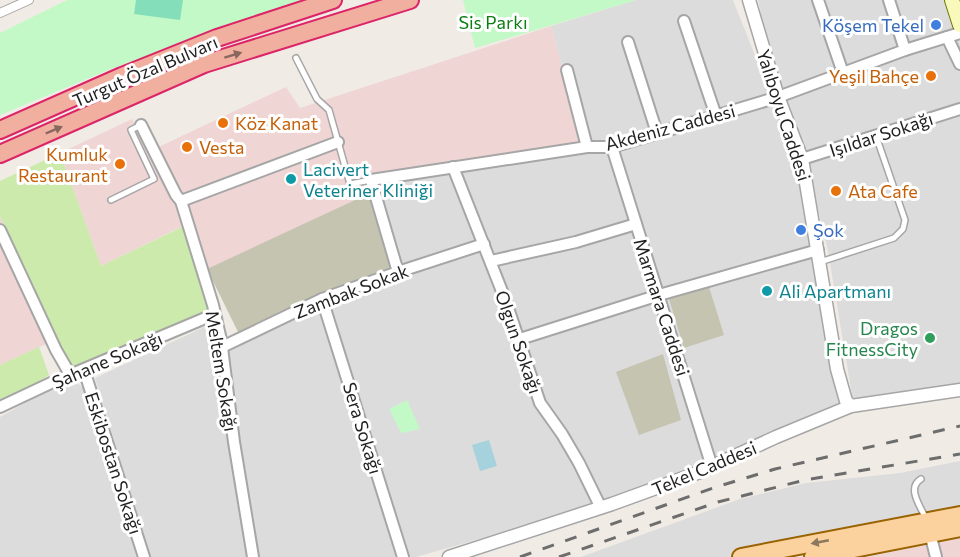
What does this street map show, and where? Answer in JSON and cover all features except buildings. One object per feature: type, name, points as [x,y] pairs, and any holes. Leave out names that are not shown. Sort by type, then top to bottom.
[{"type":"highway","name":"Turgut Özal Bulvarı","points":[[0,130],[122,76],[217,38],[333,0]]},
{"type":"highway","name":"Turgut Özal Bulvarı","points":[[0,154],[204,64],[410,0]]},
{"type":"main road","points":[[952,0],[960,26]]},
{"type":"main road","points":[[813,557],[928,527],[960,515]]},
{"type":"main road","points":[[741,557],[928,527],[960,528]]},
{"type":"street","points":[[0,13],[29,0]]},
{"type":"street","name":"Yalıboyu Caddesi","points":[[748,0],[778,97],[802,159],[837,369],[846,401],[851,406]]},
{"type":"street","points":[[818,0],[843,73]]},
{"type":"street","points":[[889,0],[904,50]]},
{"type":"street","points":[[684,21],[716,116]]},
{"type":"street","name":"Akdeniz Caddesi","points":[[370,180],[587,147],[612,147],[778,97],[904,50],[960,33]]},
{"type":"street","points":[[947,37],[960,64]]},
{"type":"street","points":[[628,42],[657,133]]},
{"type":"street","points":[[567,70],[587,147]]},
{"type":"street","name":"Işıldar Sokağı","points":[[802,159],[960,109]]},
{"type":"street","name":"Meltem Sokağı","points":[[141,125],[181,201],[215,314],[222,347],[234,442],[253,557]]},
{"type":"street","points":[[181,201],[338,142]]},
{"type":"street","name":"Marmara Caddesi","points":[[612,147],[712,467]]},
{"type":"street","name":"Olgun Sokağı","points":[[453,167],[520,339],[540,403],[579,463],[601,508]]},
{"type":"street","points":[[370,180],[398,272]]},
{"type":"street","points":[[491,261],[576,242],[636,224]]},
{"type":"street","points":[[0,230],[56,350],[71,375]]},
{"type":"street","name":"Zambak Sokak","points":[[222,347],[322,299],[484,244]]},
{"type":"street","points":[[520,339],[660,295],[818,256]]},
{"type":"street","name":"Sera Sokağı","points":[[322,299],[403,557]]},
{"type":"street","name":"Şahane Sokağı","points":[[0,407],[215,314]]},
{"type":"street","name":"Eskibostan Sokağı","points":[[84,370],[144,557]]},
{"type":"street","name":"Tekel Caddesi","points":[[449,557],[601,508],[712,467],[851,406],[960,390]]},
{"type":"street","points":[[928,527],[936,557]]},
{"type":"lane","points":[[296,58],[317,99],[329,110],[350,184],[370,180]]},
{"type":"lane","points":[[111,200],[154,179],[131,130],[141,125]]},
{"type":"lane","points":[[818,256],[894,238],[903,229],[904,220],[876,135]]},
{"type":"lane","points":[[921,479],[915,483],[914,492],[928,527]]},
{"type":"shaded area","points":[[636,0],[733,0],[793,151],[843,416],[769,432],[704,468],[532,524],[416,557],[150,557],[95,378],[213,323],[218,345],[396,273],[364,178],[582,142],[551,26]]},
{"type":"shaded area","points":[[758,0],[947,0],[960,42],[960,390],[855,413],[828,251],[809,173],[764,28]]},
{"type":"shaded area","points":[[551,26],[582,142],[365,178],[370,193],[198,274],[181,227],[101,266],[60,153],[132,119],[150,151],[286,87],[300,108]]},
{"type":"shaded area","points":[[370,193],[396,273],[240,336],[207,269]]},
{"type":"shaded area","points":[[0,216],[55,340],[0,365]]},
{"type":"shaded area","points":[[709,287],[724,335],[684,348],[669,299]]},
{"type":"shaded area","points":[[663,354],[681,420],[639,435],[616,372]]},
{"type":"shaded area","points":[[71,377],[83,388],[137,557],[0,557],[0,417]]},
{"type":"shaded area","points":[[960,461],[960,510],[735,557],[581,557],[740,499],[806,483],[900,473]]},
{"type":"shaded area","points":[[960,538],[960,557],[867,557]]},
{"type":"green space","points":[[67,0],[308,0],[111,69],[0,115],[0,33]]},
{"type":"green space","points":[[136,0],[183,0],[180,20],[134,14]]},
{"type":"green space","name":"Sis Parkı","points":[[463,0],[636,0],[475,48]]},
{"type":"green space","points":[[60,153],[101,266],[182,227],[211,313],[74,369],[55,340],[0,216],[0,181]]},
{"type":"green space","points":[[39,347],[49,375],[0,407],[0,365]]},
{"type":"green space","points":[[407,400],[420,429],[401,433],[389,409]]},
{"type":"water","points":[[489,440],[497,466],[480,471],[472,445]]},
{"type":"railway","points":[[520,557],[713,488],[775,469],[960,426]]},
{"type":"railway","points":[[559,557],[718,502],[805,480],[960,454]]},
{"type":"place","name":"Köşem Tekel","points":[[936,25]]},
{"type":"place","name":"Yeşil Bahçe","points":[[931,76]]},
{"type":"place","name":"Köz Kanat","points":[[223,123]]},
{"type":"place","name":"Vesta","points":[[187,147]]},
{"type":"place","name":"Kumluk Restaurant","points":[[120,164]]},
{"type":"place","name":"Lacivert Veteriner Kliniği","points":[[291,179]]},
{"type":"place","name":"Ata Cafe","points":[[836,191]]},
{"type":"place","name":"Şok","points":[[801,230]]},
{"type":"place","name":"Ali Apartmanı","points":[[767,291]]},
{"type":"place","name":"Dragos FitnessCity","points":[[930,338]]}]
